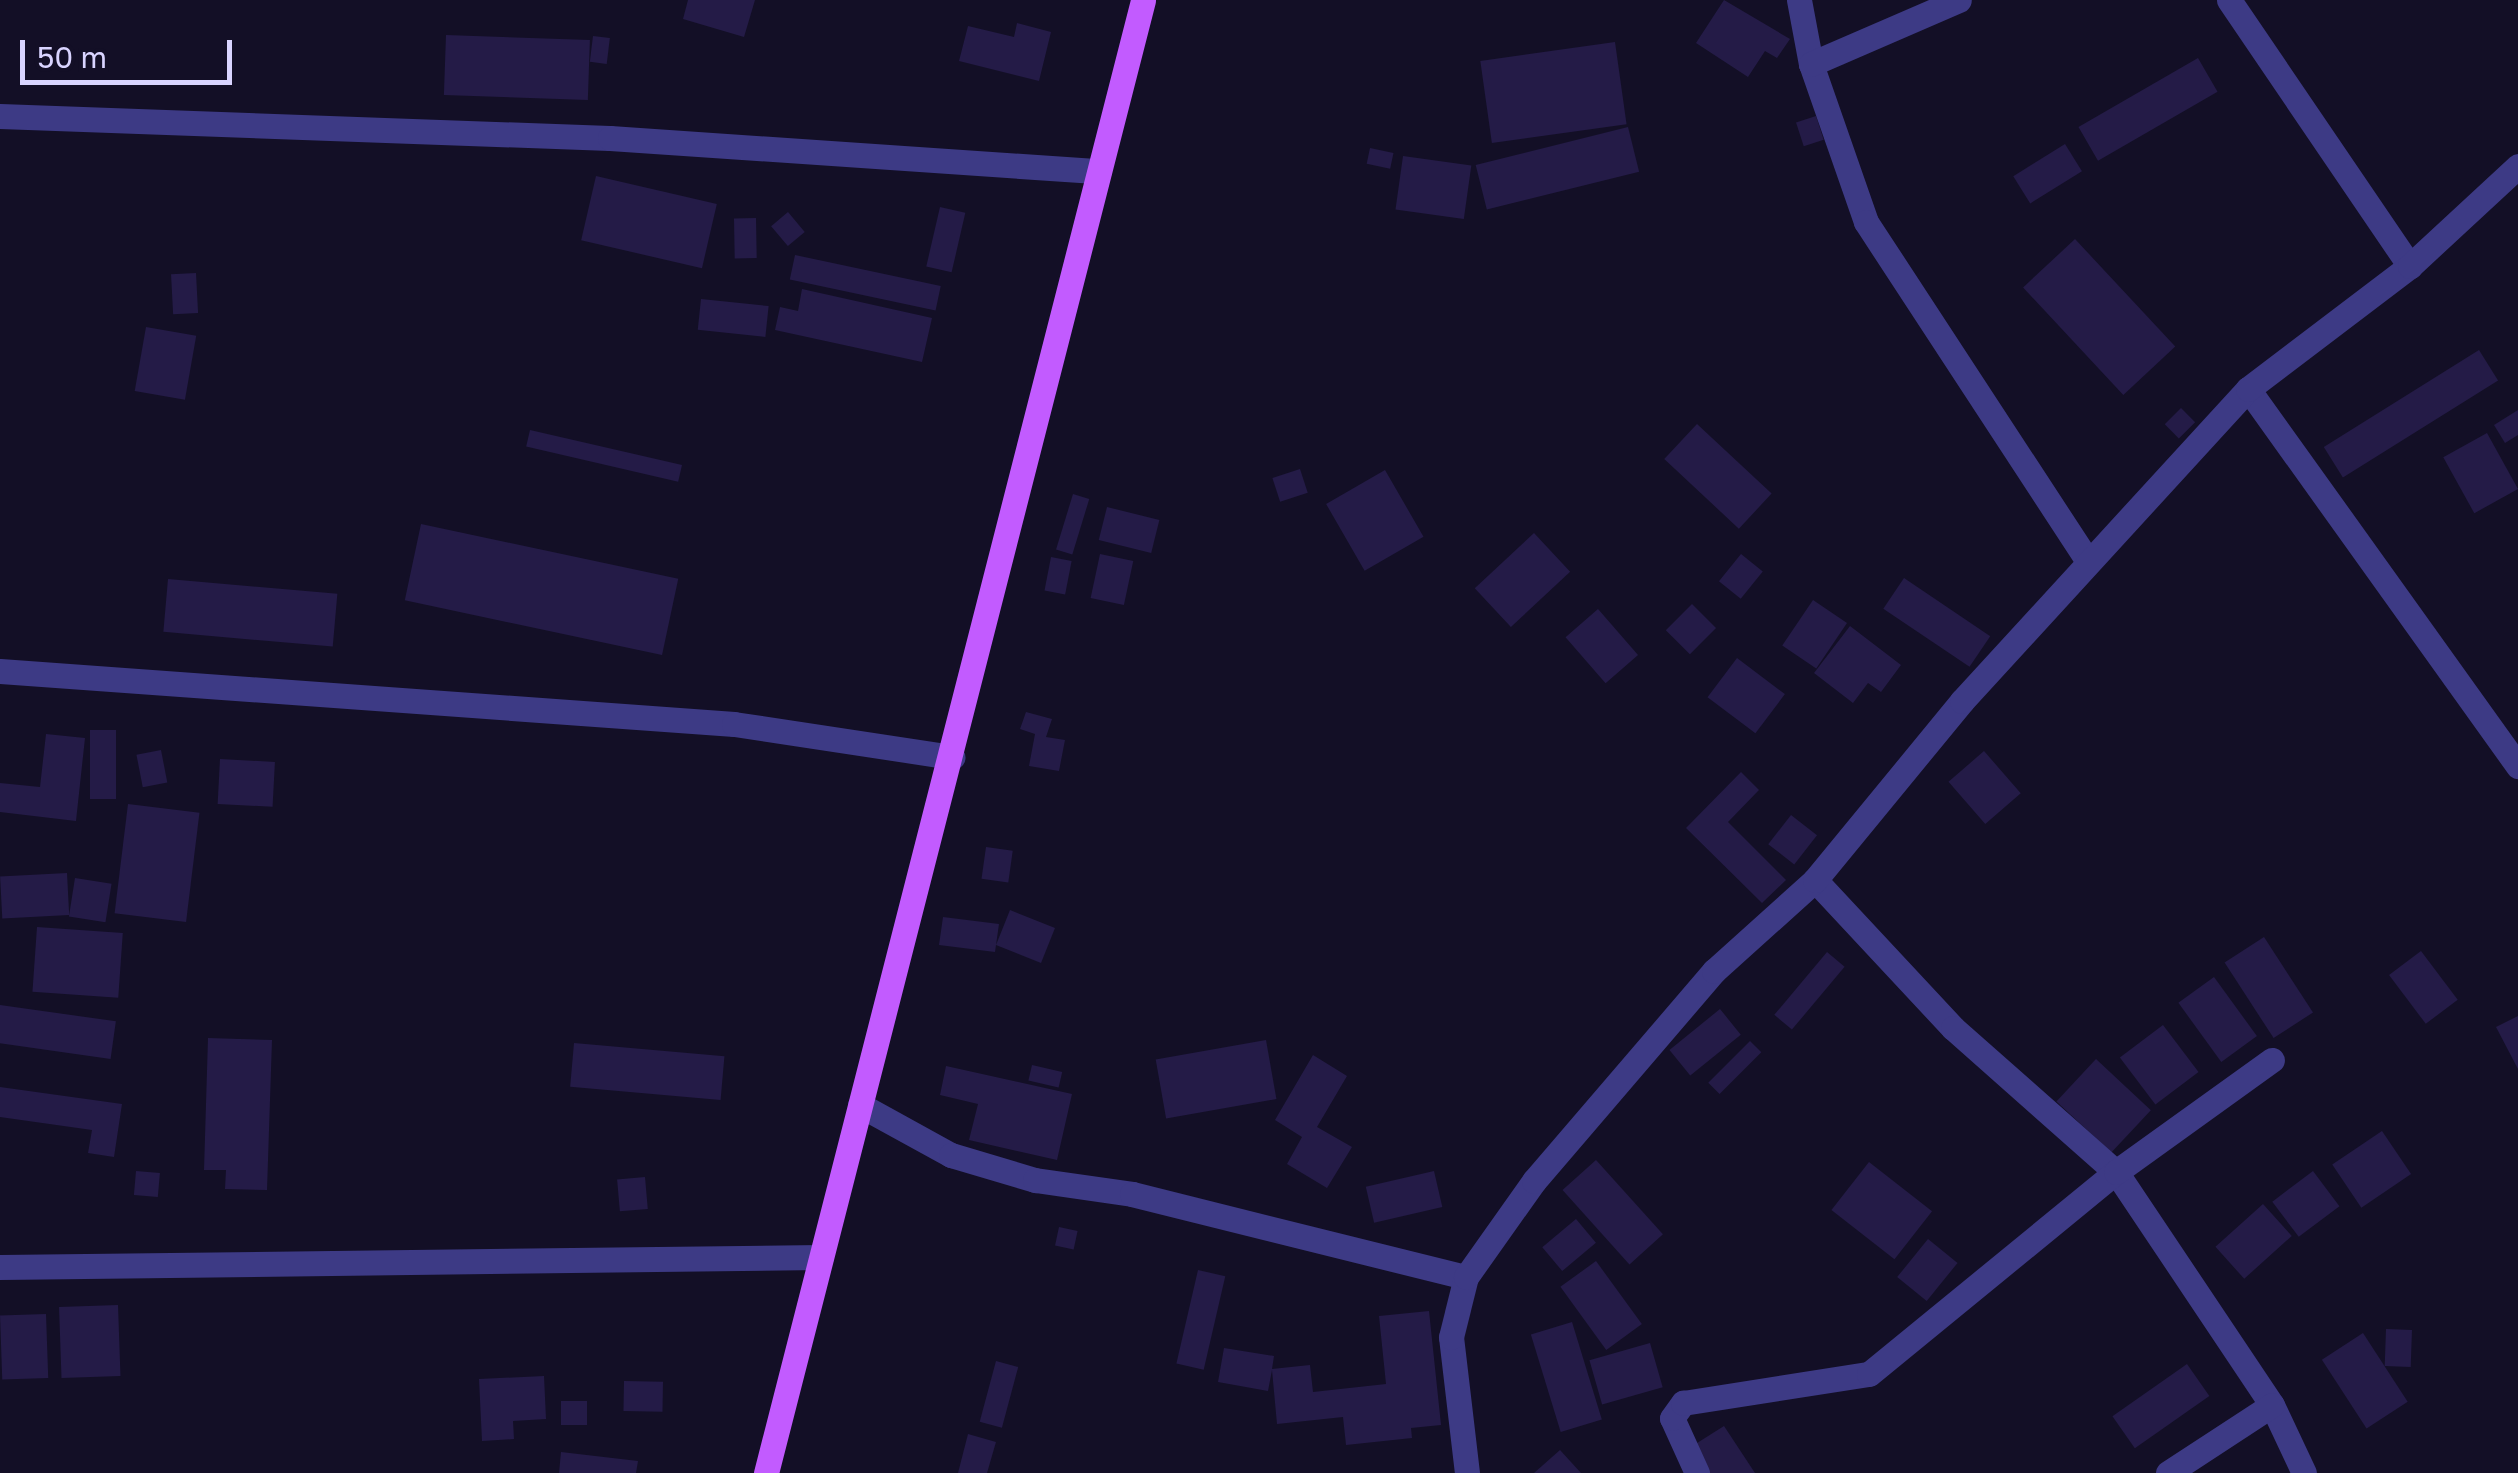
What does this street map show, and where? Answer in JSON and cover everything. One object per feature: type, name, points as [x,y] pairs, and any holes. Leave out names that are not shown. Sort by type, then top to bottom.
[{"type":"main road","points":[[766,1473],[954,757],[1143,0]]},
{"type":"street","points":[[1799,0],[1811,64],[1866,222],[2088,560]]},
{"type":"street","points":[[1811,64],[1959,0]]},
{"type":"street","points":[[2229,0],[2410,266]]},
{"type":"street","points":[[0,116],[610,138],[1099,171]]},
{"type":"street","points":[[1467,1473],[1451,1337],[1466,1278],[1534,1181],[1714,971],[1815,880],[2088,560],[2248,389],[2410,266],[2518,166]]},
{"type":"street","points":[[2248,389],[2518,766]]},
{"type":"street","points":[[0,671],[734,724],[954,757]]},
{"type":"street","points":[[1815,880],[1954,1028],[2116,1172],[2272,1405],[2304,1473]]},
{"type":"street","points":[[1697,1473],[1672,1418],[1683,1403],[1869,1374],[2116,1172],[2272,1060]]},
{"type":"street","points":[[860,1105],[952,1155],[1018,1175],[1132,1194],[1466,1278]]},
{"type":"street","points":[[0,1267],[822,1257]]},
{"type":"street","points":[[2168,1473],[2272,1405]]},
{"type":"building","points":[[688,0],[755,0],[744,37],[683,19]]},
{"type":"building","points":[[1724,0],[1790,39],[1777,58],[1765,51],[1748,77],[1696,43]]},
{"type":"building","points":[[1017,23],[1051,32],[1039,81],[959,61],[968,26],[1014,37]]},
{"type":"building","points":[[446,35],[590,40],[588,100],[444,95]]},
{"type":"building","points":[[593,36],[610,38],[607,64],[590,62]]},
{"type":"building","points":[[1615,42],[1627,124],[1492,143],[1480,61]]},
{"type":"building","points":[[2198,58],[2218,92],[2098,161],[2078,127]]},
{"type":"building","points":[[1816,116],[1824,140],[1804,146],[1796,122]]},
{"type":"building","points":[[1628,127],[1639,172],[1487,210],[1476,165]]},
{"type":"building","points":[[2065,144],[2082,171],[2030,203],[2013,176]]},
{"type":"building","points":[[1370,148],[1393,153],[1390,169],[1367,164]]},
{"type":"building","points":[[1403,156],[1471,166],[1464,219],[1395,209]]},
{"type":"building","points":[[596,176],[717,204],[702,268],[581,240]]},
{"type":"building","points":[[940,207],[965,213],[952,272],[926,266]]},
{"type":"building","points":[[788,212],[805,232],[788,246],[771,226]]},
{"type":"building","points":[[734,218],[756,218],[757,258],[735,258]]},
{"type":"building","points":[[2075,239],[2175,347],[2123,395],[2023,287]]},
{"type":"building","points":[[795,255],[941,286],[936,310],[790,279]]},
{"type":"building","points":[[196,273],[198,313],[173,314],[171,274]]},
{"type":"building","points":[[802,289],[932,318],[922,362],[775,330],[780,307],[798,311]]},
{"type":"building","points":[[701,299],[769,306],[765,337],[698,330]]},
{"type":"building","points":[[146,327],[196,336],[185,400],[135,391]]},
{"type":"building","points":[[2479,350],[2498,381],[2343,478],[2324,447]]},
{"type":"building","points":[[2181,408],[2195,422],[2179,438],[2165,424]]},
{"type":"building","points":[[2518,410],[2518,435],[2505,443],[2494,425]]},
{"type":"building","points":[[1697,424],[1772,494],[1739,529],[1664,459]]},
{"type":"building","points":[[530,430],[682,465],[678,482],[526,447]]},
{"type":"building","points":[[2487,433],[2518,489],[2474,513],[2443,457]]},
{"type":"building","points":[[1300,469],[1308,493],[1280,502],[1272,478]]},
{"type":"building","points":[[1385,470],[1424,537],[1365,571],[1326,504]]},
{"type":"building","points":[[1073,494],[1089,499],[1072,554],[1056,549]]},
{"type":"building","points":[[1107,507],[1159,520],[1151,553],[1099,540]]},
{"type":"building","points":[[421,524],[678,579],[662,655],[405,600]]},
{"type":"building","points":[[1534,533],[1570,572],[1511,627],[1475,588]]},
{"type":"building","points":[[1100,554],[1133,561],[1124,605],[1091,598]]},
{"type":"building","points":[[1741,554],[1763,572],[1741,599],[1719,581]]},
{"type":"building","points":[[1051,557],[1072,561],[1065,594],[1045,590]]},
{"type":"building","points":[[1904,578],[1990,636],[1970,667],[1883,609]]},
{"type":"building","points":[[168,579],[337,594],[333,647],[163,632]]},
{"type":"building","points":[[1813,600],[1847,623],[1816,669],[1782,646]]},
{"type":"building","points":[[1692,604],[1716,628],[1690,654],[1666,630]]},
{"type":"building","points":[[1598,609],[1638,655],[1606,683],[1566,637]]},
{"type":"building","points":[[1850,626],[1901,665],[1881,692],[1868,683],[1853,703],[1814,673]]},
{"type":"building","points":[[1737,658],[1785,694],[1755,733],[1708,697]]},
{"type":"building","points":[[1026,712],[1052,719],[1046,737],[1065,740],[1059,771],[1029,766],[1035,734],[1020,729]]},
{"type":"building","points":[[90,730],[116,730],[116,799],[90,799]]},
{"type":"building","points":[[46,734],[85,738],[76,821],[0,812],[0,783],[40,787]]},
{"type":"building","points":[[161,750],[167,782],[143,787],[136,755]]},
{"type":"building","points":[[1984,751],[2021,793],[1985,824],[1949,782]]},
{"type":"building","points":[[220,759],[275,762],[273,807],[218,804]]},
{"type":"building","points":[[1741,772],[1759,790],[1728,822],[1786,880],[1762,903],[1686,828]]},
{"type":"building","points":[[128,804],[199,813],[186,922],[115,913]]},
{"type":"building","points":[[1791,815],[1817,835],[1794,864],[1768,844]]},
{"type":"building","points":[[986,847],[1013,851],[1008,882],[982,879]]},
{"type":"building","points":[[67,873],[69,915],[2,918],[0,877]]},
{"type":"building","points":[[75,878],[112,884],[105,922],[69,917]]},
{"type":"building","points":[[1010,910],[1055,928],[1041,963],[996,945]]},
{"type":"building","points":[[943,917],[999,924],[995,952],[939,945]]},
{"type":"building","points":[[37,927],[123,933],[118,998],[32,992]]},
{"type":"building","points":[[2264,937],[2313,1012],[2274,1038],[2225,963]]},
{"type":"building","points":[[2421,951],[2458,1000],[2426,1024],[2389,975]]},
{"type":"building","points":[[1827,952],[1845,967],[1792,1030],[1774,1015]]},
{"type":"building","points":[[2214,977],[2257,1036],[2221,1062],[2178,1003]]},
{"type":"building","points":[[0,1005],[116,1021],[111,1059],[0,1043]]},
{"type":"building","points":[[1720,1009],[1741,1035],[1690,1076],[1669,1050]]},
{"type":"building","points":[[2518,1016],[2518,1069],[2496,1027]]},
{"type":"building","points":[[2163,1025],[2199,1072],[2155,1105],[2120,1057]]},
{"type":"building","points":[[208,1038],[272,1040],[267,1190],[225,1189],[226,1170],[204,1170]]},
{"type":"building","points":[[1266,1040],[1276,1099],[1166,1119],[1156,1059]]},
{"type":"building","points":[[1750,1041],[1761,1052],[1720,1094],[1708,1083]]},
{"type":"building","points":[[574,1043],[724,1056],[721,1100],[570,1087]]},
{"type":"building","points":[[1313,1055],[1347,1076],[1317,1127],[1352,1147],[1327,1188],[1287,1164],[1302,1137],[1275,1120]]},
{"type":"building","points":[[2096,1059],[2151,1110],[2111,1153],[2056,1101]]},
{"type":"building","points":[[1032,1065],[1062,1072],[1059,1088],[1028,1081]]},
{"type":"building","points":[[946,1066],[1072,1094],[1057,1160],[969,1140],[978,1104],[940,1095]]},
{"type":"building","points":[[0,1087],[122,1104],[114,1157],[88,1153],[92,1130],[0,1117]]},
{"type":"building","points":[[2382,1131],[2411,1174],[2361,1208],[2332,1165]]},
{"type":"building","points":[[1596,1160],[1663,1234],[1629,1264],[1563,1190]]},
{"type":"building","points":[[1869,1162],[1932,1211],[1894,1259],[1831,1210]]},
{"type":"building","points":[[136,1171],[160,1173],[158,1197],[134,1195]]},
{"type":"building","points":[[1434,1171],[1442,1207],[1374,1223],[1366,1187]]},
{"type":"building","points":[[2313,1171],[2339,1206],[2299,1237],[2272,1202]]},
{"type":"building","points":[[645,1177],[648,1209],[620,1211],[617,1179]]},
{"type":"building","points":[[2263,1204],[2292,1236],[2244,1279],[2215,1247]]},
{"type":"building","points":[[1576,1219],[1596,1243],[1562,1271],[1542,1247]]},
{"type":"building","points":[[1059,1227],[1078,1231],[1074,1250],[1055,1246]]},
{"type":"building","points":[[1928,1239],[1958,1263],[1927,1301],[1897,1277]]},
{"type":"building","points":[[1596,1261],[1642,1324],[1606,1350],[1560,1287]]},
{"type":"building","points":[[1198,1270],[1225,1276],[1204,1370],[1176,1364]]},
{"type":"building","points":[[118,1305],[120,1376],[62,1378],[59,1307]]},
{"type":"building","points":[[1429,1311],[1441,1425],[1411,1428],[1412,1438],[1346,1445],[1343,1417],[1277,1424],[1272,1370],[1268,1391],[1218,1382],[1224,1348],[1274,1356],[1272,1369],[1310,1365],[1313,1392],[1386,1384],[1379,1316]]},
{"type":"building","points":[[46,1314],[48,1378],[2,1380],[0,1316]]},
{"type":"building","points":[[1572,1322],[1602,1420],[1561,1432],[1531,1335]]},
{"type":"building","points":[[2386,1329],[2412,1330],[2411,1367],[2385,1366]]},
{"type":"building","points":[[2363,1333],[2408,1402],[2367,1428],[2322,1360]]},
{"type":"building","points":[[1650,1343],[1663,1387],[1602,1405],[1589,1360]]},
{"type":"building","points":[[996,1361],[1018,1367],[1002,1428],[980,1422]]},
{"type":"building","points":[[2187,1364],[2209,1396],[2135,1448],[2112,1416]]},
{"type":"building","points":[[544,1376],[546,1419],[513,1421],[514,1439],[482,1441],[479,1379]]},
{"type":"building","points":[[624,1381],[663,1382],[662,1412],[623,1411]]},
{"type":"building","points":[[561,1401],[587,1401],[587,1425],[561,1425]]},
{"type":"building","points":[[1724,1426],[1755,1473],[1700,1473],[1686,1450]]},
{"type":"building","points":[[968,1434],[996,1442],[987,1473],[958,1473]]},
{"type":"building","points":[[1560,1450],[1581,1473],[1534,1473]]},
{"type":"building","points":[[561,1452],[638,1461],[636,1473],[559,1473]]}]
